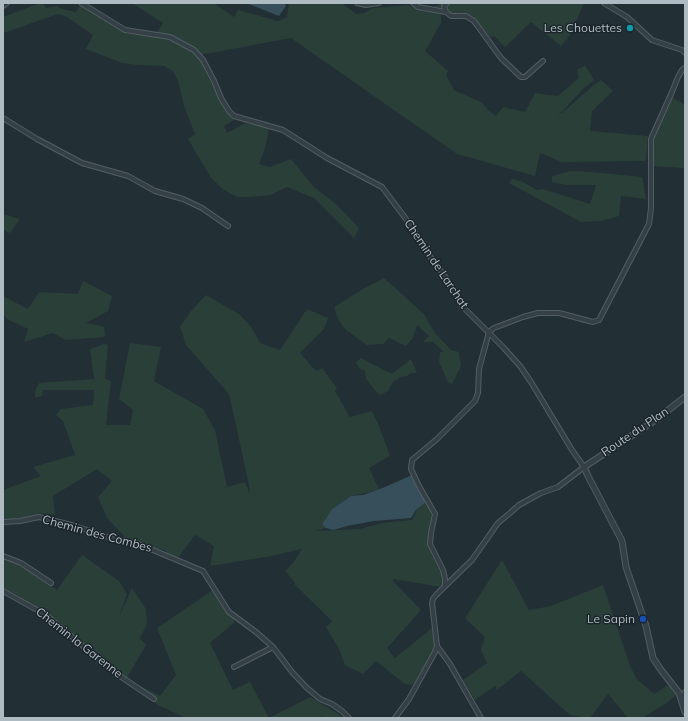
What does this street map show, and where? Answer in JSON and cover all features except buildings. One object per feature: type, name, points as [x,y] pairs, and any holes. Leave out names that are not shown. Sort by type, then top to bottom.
[{"type":"street","points":[[3,6],[7,3]]},
{"type":"street","name":"Chemin de Larchat","points":[[81,3],[125,30],[170,36],[194,50],[203,60],[221,98],[234,116],[283,130],[327,158],[382,188],[410,223],[431,258],[447,279],[462,306],[489,332],[520,366],[572,450],[584,466]]},
{"type":"street","points":[[357,3],[366,5],[379,3]]},
{"type":"street","points":[[413,3],[418,7],[446,12],[452,16],[466,16],[474,21],[501,58],[521,77],[525,77],[543,61]]},
{"type":"street","points":[[446,12],[444,6],[447,3]]},
{"type":"street","points":[[604,3],[627,16],[652,40],[682,50],[685,53]]},
{"type":"street","points":[[446,586],[443,570],[430,544],[435,514],[411,469],[412,460],[437,439],[475,401],[478,393],[479,369],[489,332],[494,328],[538,313],[559,313],[593,322],[599,320],[649,224],[651,212],[651,139],[678,77],[685,68]]},
{"type":"street","points":[[3,118],[37,139],[82,163],[128,176],[155,191],[183,199],[202,208],[228,226]]},
{"type":"street","name":"Route du Plan","points":[[584,466],[657,419],[685,396]]},
{"type":"street","points":[[395,718],[413,692],[437,646],[433,618],[433,598],[472,560],[498,523],[519,505],[540,493],[558,487],[584,466],[622,541],[626,567],[646,626],[653,658],[677,689],[682,698],[685,712]]},
{"type":"street","name":"Chemin des Combes","points":[[3,522],[20,521],[39,517],[141,545],[203,571],[229,612],[273,647],[292,672],[306,687],[320,699],[332,704],[342,711],[349,718]]},
{"type":"street","points":[[3,556],[21,563],[51,583]]},
{"type":"street","name":"Chemin la Garenne","points":[[3,591],[46,615],[114,672],[154,698]]},
{"type":"street","points":[[437,646],[450,664],[481,718]]},
{"type":"street","points":[[234,667],[273,647]]},
{"type":"street","points":[[682,698],[685,692]]},
{"type":"green space","points":[[43,3],[46,8],[56,6],[76,12],[82,4],[125,30],[129,34],[149,35],[157,32],[163,23],[132,3],[214,3],[234,17],[238,10],[278,21],[287,17],[289,3],[342,3],[356,14],[365,13],[373,8],[407,5],[423,11],[442,3],[441,23],[425,51],[448,71],[446,75],[454,90],[481,102],[496,116],[503,107],[525,112],[535,93],[558,96],[579,78],[577,70],[585,65],[594,80],[582,90],[562,112],[557,114],[562,113],[601,80],[613,91],[592,111],[590,131],[648,136],[646,161],[562,162],[540,153],[535,176],[457,154],[291,38],[204,53],[201,60],[206,73],[226,111],[234,120],[224,126],[227,133],[245,123],[269,128],[265,148],[259,164],[270,167],[291,159],[314,187],[336,204],[359,228],[354,238],[314,198],[287,187],[270,195],[250,197],[237,197],[224,190],[211,178],[188,139],[195,134],[184,106],[178,81],[173,71],[164,66],[122,63],[86,49],[93,35],[67,17],[58,14],[3,33],[3,17]]},
{"type":"green space","points":[[584,3],[570,35],[561,46],[531,22],[505,47],[494,36],[490,37],[469,14],[458,15],[449,13],[447,10],[448,4]]},
{"type":"green space","points":[[672,97],[685,105],[685,168],[653,166],[654,139]]},
{"type":"green space","points":[[571,171],[642,177],[646,199],[621,196],[619,216],[601,221],[581,222],[509,183],[512,179],[521,181],[537,190],[543,189],[590,204],[596,185],[567,185],[552,182],[552,176]]},
{"type":"green space","points":[[3,214],[20,219],[10,233],[3,230]]},
{"type":"green space","points":[[384,278],[424,314],[435,333],[451,350],[459,352],[461,366],[452,384],[448,382],[439,362],[440,352],[444,352],[433,342],[423,342],[429,336],[417,325],[413,338],[406,346],[389,338],[383,344],[367,345],[346,330],[338,319],[334,307]]},
{"type":"green space","points":[[83,281],[112,296],[108,311],[86,323],[104,327],[105,337],[65,340],[53,333],[24,342],[28,329],[9,320],[3,315],[3,296],[28,309],[39,292],[78,294]]},
{"type":"green space","points":[[206,295],[239,314],[250,325],[260,343],[280,350],[307,309],[328,318],[324,329],[300,353],[316,371],[322,368],[337,388],[335,391],[350,417],[372,411],[379,426],[390,456],[369,468],[379,489],[351,496],[332,509],[322,524],[326,528],[314,531],[360,529],[382,523],[412,520],[417,510],[426,502],[433,513],[428,541],[441,572],[442,587],[393,579],[393,581],[421,610],[387,648],[395,658],[432,628],[435,639],[434,649],[413,685],[405,684],[376,661],[363,674],[345,665],[339,649],[326,627],[332,621],[295,585],[285,571],[293,563],[302,549],[271,556],[210,566],[214,546],[195,535],[177,559],[163,550],[123,538],[124,536],[107,518],[98,497],[112,481],[97,469],[53,496],[55,515],[40,513],[14,520],[3,520],[3,490],[41,476],[33,467],[75,455],[63,421],[56,415],[61,409],[93,405],[94,390],[43,390],[42,396],[35,398],[35,391],[39,383],[94,379],[90,349],[104,344],[108,345],[105,379],[111,381],[106,425],[130,425],[133,410],[119,399],[130,343],[161,347],[154,381],[203,409],[215,430],[227,487],[245,482],[250,494],[229,394],[186,345],[180,327],[191,311]]},
{"type":"green space","points":[[361,358],[392,374],[411,359],[417,373],[411,373],[407,376],[400,377],[393,382],[388,391],[381,395],[377,393],[366,379],[365,371],[359,368],[356,362]]},
{"type":"green space","points":[[82,555],[119,581],[127,594],[119,617],[132,588],[146,609],[147,624],[140,638],[146,645],[126,679],[79,639],[16,594],[3,588],[3,559],[31,572],[57,590]]},
{"type":"green space","points":[[502,560],[529,610],[551,606],[603,585],[630,666],[637,679],[654,694],[668,685],[676,695],[668,702],[642,718],[628,718],[608,694],[590,718],[588,718],[570,715],[521,671],[497,690],[495,686],[475,700],[463,680],[487,663],[481,650],[485,637],[465,618]]},
{"type":"green space","points":[[213,590],[235,622],[210,643],[233,690],[250,682],[269,718],[186,718],[158,705],[141,691],[142,687],[160,696],[176,675],[157,628]]},
{"type":"green space","points":[[310,697],[345,718],[323,718],[321,716],[318,718],[269,718]]},
{"type":"water","points":[[246,3],[285,3],[286,6],[279,16]]},
{"type":"water","points":[[412,475],[426,502],[416,510],[411,518],[374,521],[333,530],[326,528],[322,524],[332,509],[351,496],[363,495]]},
{"type":"place","name":"Les Chouettes","points":[[630,28]]},
{"type":"place","name":"Le Sapin","points":[[643,619]]}]
